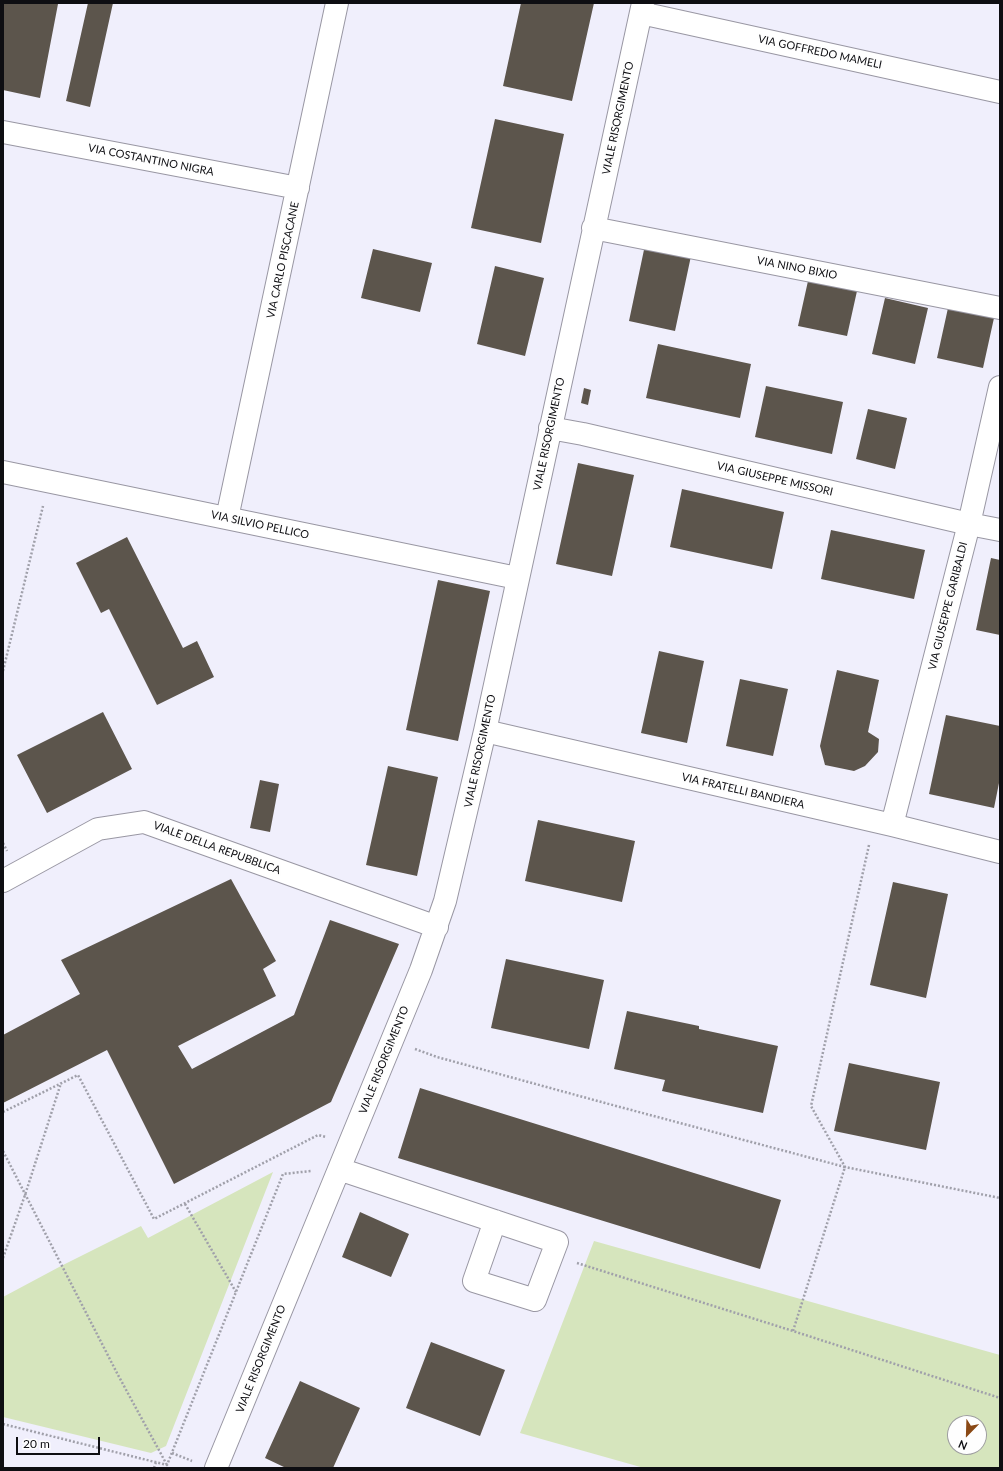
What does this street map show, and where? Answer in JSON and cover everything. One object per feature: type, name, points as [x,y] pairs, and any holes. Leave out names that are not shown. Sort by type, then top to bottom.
[{"type":"street","name":"VIA CARLO PISCACANE","points":[[227,518],[337,3]]},
{"type":"street","name":"VIA GOFFREDO MAMELI","points":[[642,8],[1000,92]]},
{"type":"street","name":"VIALE RISORGIMENTO","points":[[216,1468],[421,970],[437,927],[455,865],[485,731],[642,8]]},
{"type":"street","name":"VIA COSTANTINO NIGRA","points":[[3,132],[298,188]]},
{"type":"street","name":"VIA NINO BIXIO","points":[[593,228],[1000,308]]},
{"type":"street","name":"VIA GIUSEPPE GARIBALDI","points":[[883,823],[969,524],[1000,387]]},
{"type":"street","name":"VIA GIUSEPPE MISSORI","points":[[550,428],[583,434],[1000,530]]},
{"type":"street","name":"VIA SILVIO PELLICO","points":[[3,472],[517,578]]},
{"type":"street","name":"VIA FRATELLI BANDIERA","points":[[485,731],[883,823],[1000,852]]},
{"type":"street","name":"VIALE DELLA REPUBBLICA","points":[[3,881],[98,829],[144,822],[208,854],[437,927]]},
{"type":"street","points":[[339,1169],[495,1221],[558,1242],[535,1300],[474,1281],[495,1221]]},
{"type":"path","points":[[3,671],[49,481]]},
{"type":"path","points":[[793,1331],[845,1167],[811,1106],[883,823]]},
{"type":"path","points":[[437,1057],[845,1167],[1000,1198]]},
{"type":"path","points":[[3,1112],[78,1075],[154,1219],[318,1135],[349,1144]]},
{"type":"path","points":[[3,1258],[62,1082]]},
{"type":"path","points":[[3,1151],[118,1375],[167,1465]]},
{"type":"path","points":[[167,1465],[283,1174],[339,1169]]},
{"type":"path","points":[[184,1204],[236,1292]]},
{"type":"path","points":[[558,1242],[578,1264],[793,1331],[1000,1398]]},
{"type":"path","points":[[3,1424],[167,1465]]},
{"type":"path","points":[[154,1468],[156,1462]]},
{"type":"green space","points":[[273,1172],[166,1446],[151,1453],[3,1417],[3,1297],[141,1226],[148,1238]]},
{"type":"green space","points":[[594,1241],[1000,1355],[1000,1468],[644,1468],[520,1433]]},
{"type":"building","points":[[3,3],[58,4],[40,98],[3,90]]},
{"type":"building","points":[[88,3],[113,3],[90,107],[66,101]]},
{"type":"building","points":[[521,3],[594,3],[572,101],[503,86]]},
{"type":"building","points":[[495,119],[564,134],[541,243],[471,228]]},
{"type":"building","points":[[645,245],[691,256],[675,331],[629,321]]},
{"type":"building","points":[[373,249],[432,263],[420,312],[361,298]]},
{"type":"building","points":[[495,266],[544,278],[525,356],[477,344]]},
{"type":"building","points":[[808,281],[857,291],[847,336],[798,326]]},
{"type":"building","points":[[885,298],[928,308],[915,364],[872,354]]},
{"type":"building","points":[[948,308],[994,318],[983,368],[937,358]]},
{"type":"building","points":[[658,344],[751,364],[740,418],[646,398]]},
{"type":"building","points":[[766,386],[843,402],[832,454],[755,437]]},
{"type":"building","points":[[584,388],[591,390],[588,405],[581,403]]},
{"type":"building","points":[[868,409],[907,418],[895,469],[856,459]]},
{"type":"building","points":[[578,463],[634,475],[612,576],[556,564]]},
{"type":"building","points":[[682,489],[784,512],[772,569],[670,547]]},
{"type":"building","points":[[831,530],[925,550],[914,599],[821,579]]},
{"type":"building","points":[[127,537],[183,648],[197,641],[214,677],[157,705],[109,609],[101,613],[76,563]]},
{"type":"building","points":[[991,558],[1000,560],[1000,635],[976,630]]},
{"type":"building","points":[[438,580],[490,591],[458,741],[406,730]]},
{"type":"building","points":[[659,651],[704,661],[687,743],[641,733]]},
{"type":"building","points":[[837,670],[879,680],[868,732],[879,739],[878,752],[865,766],[854,771],[825,765],[820,746]]},
{"type":"building","points":[[740,679],[788,689],[773,756],[726,746]]},
{"type":"building","points":[[103,712],[132,769],[47,813],[17,755]]},
{"type":"building","points":[[946,715],[1000,726],[1000,778],[994,808],[929,794]]},
{"type":"building","points":[[388,766],[438,777],[417,876],[366,865]]},
{"type":"building","points":[[260,780],[279,784],[270,832],[250,828]]},
{"type":"building","points":[[538,820],[635,841],[622,902],[525,881]]},
{"type":"building","points":[[231,879],[276,961],[263,969],[276,996],[178,1046],[192,1069],[294,1015],[330,920],[399,944],[331,1102],[174,1184],[107,1050],[3,1103],[3,1035],[80,994],[61,960]]},
{"type":"building","points":[[893,882],[948,894],[926,998],[870,985]]},
{"type":"building","points":[[506,959],[604,980],[589,1049],[491,1028]]},
{"type":"building","points":[[627,1011],[699,1026],[699,1029],[778,1046],[763,1113],[662,1091],[665,1080],[614,1069]]},
{"type":"building","points":[[849,1063],[940,1082],[926,1150],[834,1131]]},
{"type":"building","points":[[420,1088],[781,1200],[760,1269],[398,1158]]},
{"type":"building","points":[[360,1212],[409,1234],[391,1277],[342,1257]]},
{"type":"building","points":[[431,1342],[505,1370],[480,1436],[406,1408]]},
{"type":"building","points":[[300,1381],[360,1408],[333,1468],[286,1468],[265,1458]]}]
